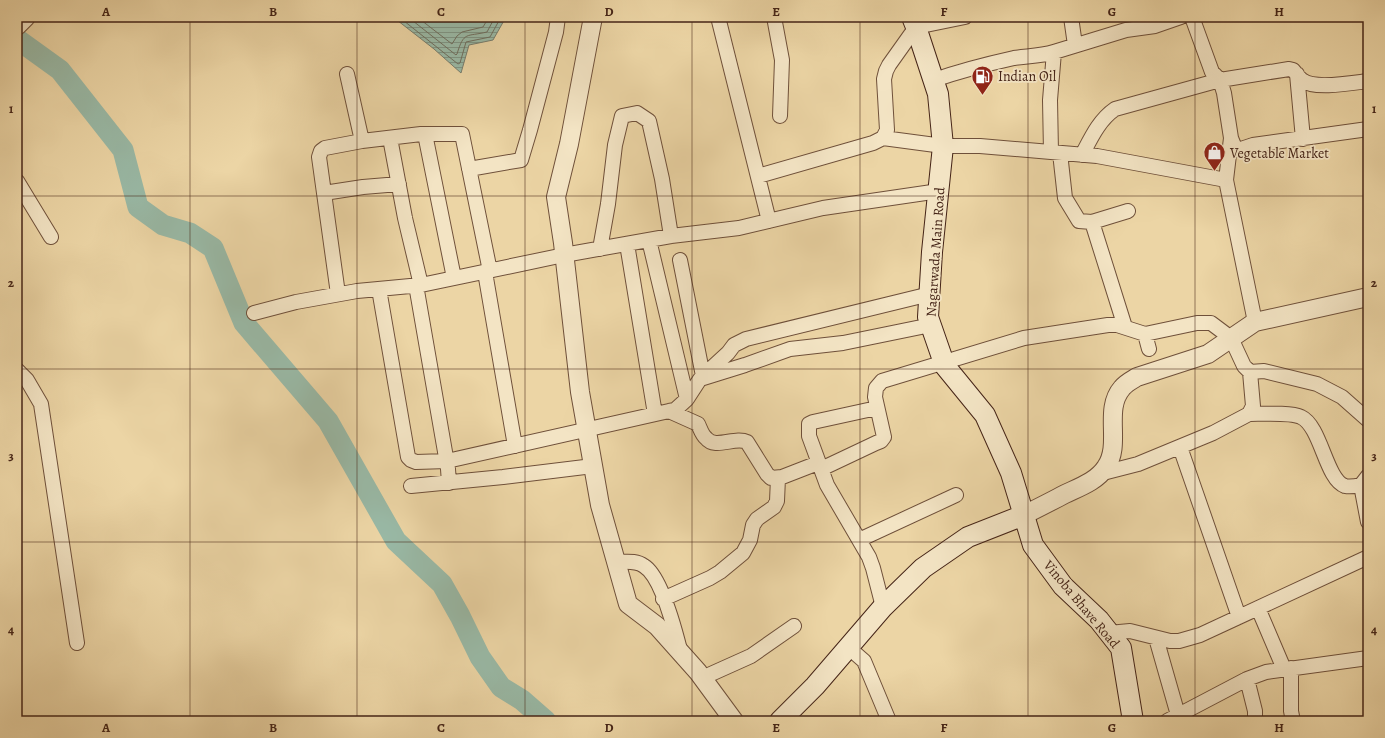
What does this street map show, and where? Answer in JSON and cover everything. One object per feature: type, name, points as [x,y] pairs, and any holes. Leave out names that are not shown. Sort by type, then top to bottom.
[{"type":"main road","name":"Nagarwada Main Road","points":[[914,22],[938,94],[943,146],[928,317],[945,366],[985,415],[1011,473],[1024,515]]},
{"type":"main road","points":[[780,721],[816,686],[883,607],[923,568],[968,537],[1024,515]]},
{"type":"main road","name":"Vinoba Bhave Road","points":[[1024,515],[1033,545],[1063,586],[1099,620],[1121,648],[1133,721]]},
{"type":"street","points":[[17,26],[26,17]]},
{"type":"street","points":[[469,169],[521,160],[556,32],[558,17]]},
{"type":"street","points":[[593,17],[570,137],[556,197],[580,392],[600,505],[628,604],[657,626],[702,678],[734,721]]},
{"type":"street","points":[[718,17],[769,220]]},
{"type":"street","points":[[774,17],[782,60],[780,116]]},
{"type":"street","points":[[883,138],[887,130],[884,79],[886,72],[914,22],[965,17]]},
{"type":"street","points":[[1071,17],[1075,45]]},
{"type":"street","points":[[934,80],[963,70],[1015,58],[1044,55],[1126,30],[1155,26],[1181,17]]},
{"type":"street","points":[[1192,17],[1212,72],[1220,80],[1224,93],[1231,138],[1235,148],[1238,150],[1253,145],[1368,129]]},
{"type":"street","points":[[1054,52],[1050,100],[1056,152],[1065,198],[1079,221],[1092,222],[1128,211]]},
{"type":"street","points":[[1082,155],[1100,122],[1106,115],[1115,109],[1220,80],[1289,69],[1293,70],[1302,80],[1313,84],[1329,85],[1368,81]]},
{"type":"street","points":[[346,74],[362,141]]},
{"type":"street","points":[[1297,74],[1303,139]]},
{"type":"street","points":[[600,249],[608,204],[615,145],[622,116],[637,113],[649,121],[662,179],[671,236]]},
{"type":"street","points":[[426,134],[454,278]]},
{"type":"street","points":[[338,294],[319,157],[321,151],[325,148],[362,141],[426,134],[462,134],[487,271],[515,446]]},
{"type":"street","points":[[390,138],[419,285],[447,460],[449,482]]},
{"type":"street","points":[[758,176],[873,143],[883,138],[943,146],[980,146],[1097,156],[1226,180]]},
{"type":"street","points":[[1231,138],[1226,180],[1255,322]]},
{"type":"street","points":[[17,181],[51,237]]},
{"type":"street","points":[[324,193],[399,184]]},
{"type":"street","points":[[254,313],[296,302],[338,294],[419,285],[564,255],[671,236],[739,228],[823,208],[939,191]]},
{"type":"street","points":[[1092,222],[1125,327]]},
{"type":"street","points":[[649,240],[686,399]]},
{"type":"street","points":[[627,244],[662,413]]},
{"type":"street","points":[[680,260],[702,378]]},
{"type":"street","points":[[379,289],[408,457],[416,462],[447,460],[675,410],[686,399],[702,378],[728,353],[734,345],[746,339],[930,294]]},
{"type":"street","points":[[1024,515],[1090,482],[1106,468],[1113,453],[1114,406],[1117,395],[1123,387],[1137,377],[1208,354],[1255,322],[1368,296]]},
{"type":"street","points":[[662,413],[698,424],[705,438],[709,442],[718,443],[742,440],[747,442],[767,474],[771,478],[778,478],[820,466],[881,441],[884,437],[875,397],[876,388],[882,381],[1024,338],[1108,325],[1118,325],[1145,334],[1197,323],[1211,323],[1231,338],[1244,366],[1250,372],[1253,406],[1249,414]]},
{"type":"street","points":[[702,378],[745,365],[790,348],[843,343],[931,325]]},
{"type":"street","points":[[1145,334],[1149,349]]},
{"type":"street","points":[[17,370],[27,380],[41,404],[77,643]]},
{"type":"street","points":[[1250,372],[1264,371],[1317,384],[1342,396],[1368,420]]},
{"type":"street","points":[[878,408],[813,422],[809,424],[808,436],[827,485],[859,540],[873,568],[883,607]]},
{"type":"street","points":[[1099,474],[1138,464],[1213,433],[1249,414],[1301,417],[1310,424],[1325,459],[1338,480],[1344,485],[1351,486],[1364,480],[1368,522]]},
{"type":"street","points":[[1180,447],[1239,618]]},
{"type":"street","points":[[411,486],[593,466]]},
{"type":"street","points":[[663,599],[710,578],[720,572],[743,553],[750,540],[753,525],[757,519],[774,507],[777,501],[778,478]]},
{"type":"street","points":[[859,540],[956,495]]},
{"type":"street","points":[[1109,633],[1130,631],[1170,641],[1200,635],[1368,557]]},
{"type":"street","points":[[616,562],[633,562],[644,566],[654,575],[672,622],[680,653]]},
{"type":"street","points":[[1258,608],[1288,669],[1293,721]]},
{"type":"street","points":[[702,678],[751,656],[794,626]]},
{"type":"street","points":[[1156,638],[1172,718],[1247,679],[1266,672],[1368,658]]},
{"type":"street","points":[[848,647],[864,661],[889,721]]},
{"type":"street","points":[[1247,679],[1256,711],[1255,721]]},
{"type":"water","points":[[393,17],[506,17],[493,40],[469,45],[461,73],[434,49]]},
{"type":"waterway","points":[[17,39],[60,70],[123,150],[138,207],[163,225],[190,233],[213,248],[244,323],[328,421],[396,541],[442,584],[480,657],[501,687],[522,700],[546,721]]},
{"type":"place","name":"Indian Oil","points":[[983,96]]},
{"type":"place","name":"Vegetable Market","points":[[1214,172]]}]
